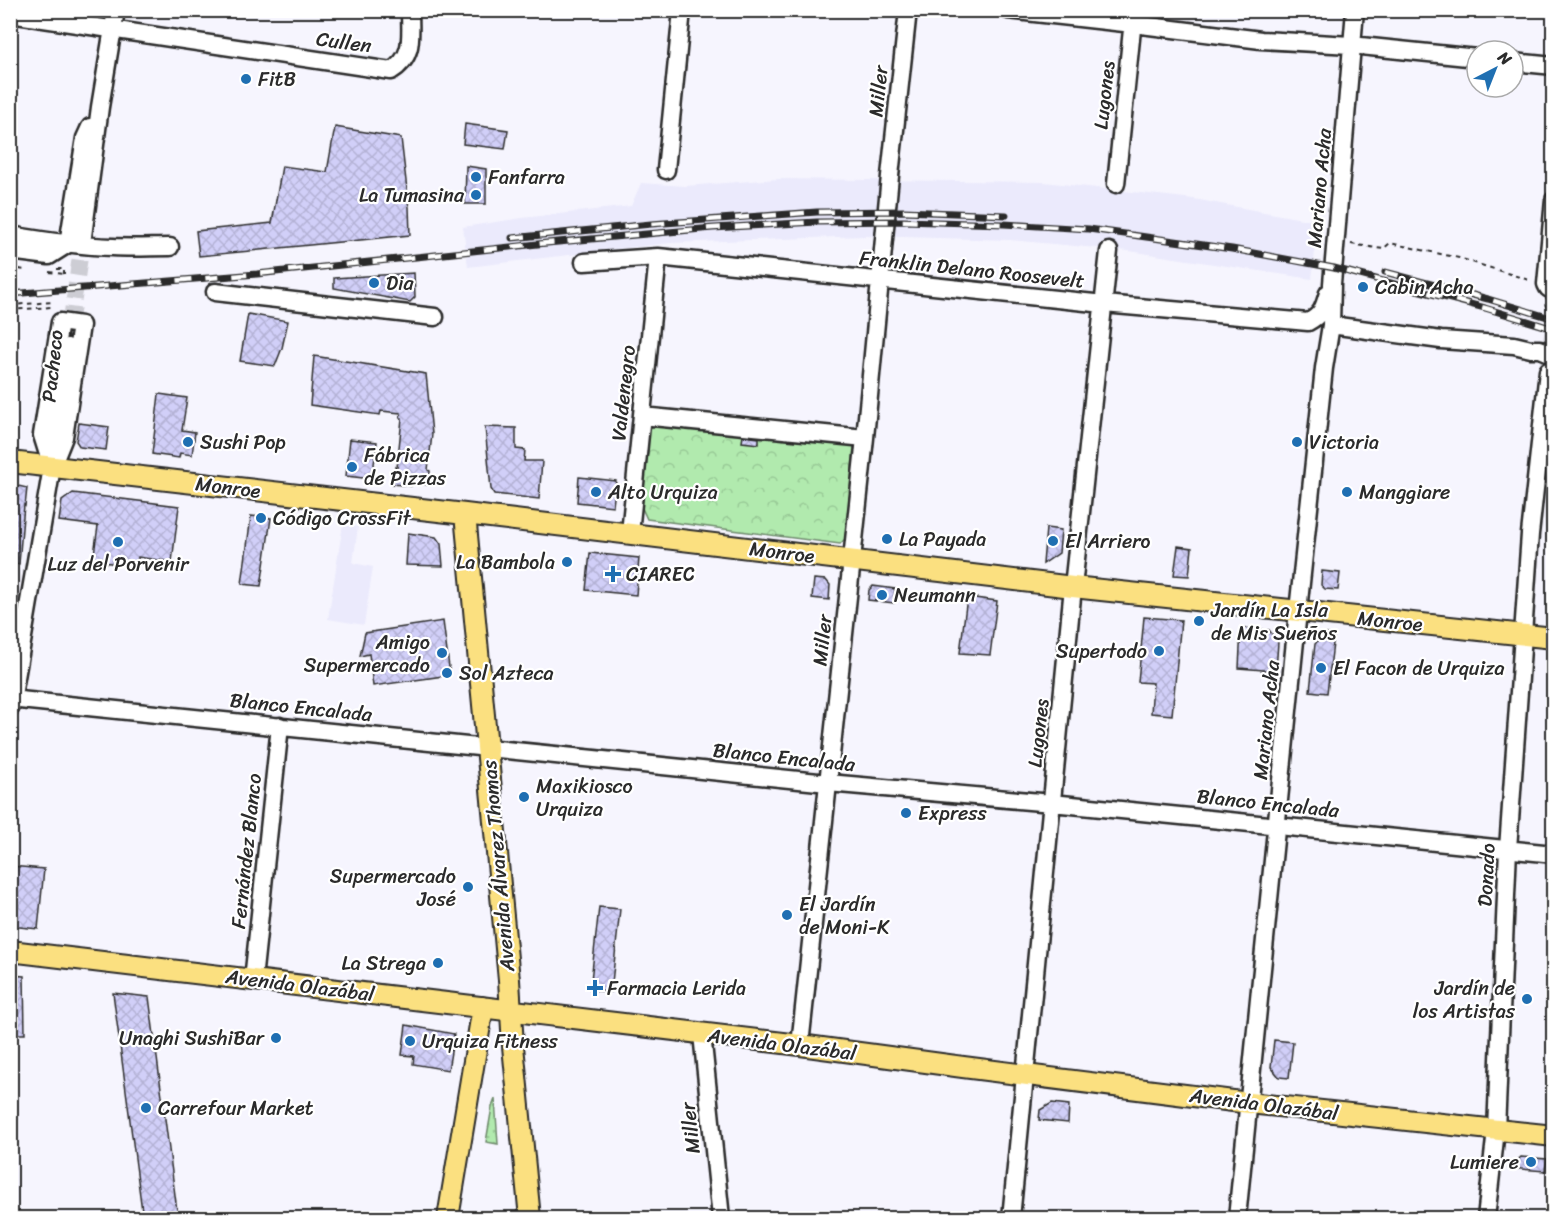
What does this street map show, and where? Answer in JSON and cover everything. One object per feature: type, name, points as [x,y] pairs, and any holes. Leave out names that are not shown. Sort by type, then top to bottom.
[{"type":"main road","name":"Monroe","points":[[10,462],[630,533],[1073,587],[1554,638]]},
{"type":"main road","name":"Avenida Álvarez Thomas","points":[[465,514],[530,1218]]},
{"type":"main road","name":"Avenida Olazábal","points":[[10,951],[800,1045],[1249,1103],[1554,1136]]},
{"type":"main road","points":[[448,1218],[483,1007]]},
{"type":"street","points":[[81,242],[85,138],[100,107],[116,10]]},
{"type":"street","name":"Cullen","points":[[10,14],[391,71],[400,65],[409,49],[410,10]]},
{"type":"street","points":[[666,170],[682,10]]},
{"type":"street","name":"Miller","points":[[800,1045],[908,10]]},
{"type":"street","points":[[1008,10],[1134,17],[1261,40],[1351,45],[1465,57]]},
{"type":"street","name":"Mariano Acha","points":[[1237,1218],[1298,611],[1324,368],[1331,325],[1332,284],[1355,10]]},
{"type":"street","name":"Lugones","points":[[1116,184],[1134,17]]},
{"type":"street","points":[[1525,63],[1554,66]]},
{"type":"street","points":[[81,242],[108,135],[100,107]]},
{"type":"street","points":[[1554,200],[1546,284],[1554,291]]},
{"type":"street","points":[[10,235],[112,247],[170,247]]},
{"type":"street","points":[[10,251],[48,256],[81,242]]},
{"type":"street","name":"Lugones","points":[[1011,1218],[1073,587],[1109,252]]},
{"type":"street","name":"Franklin Delano Roosevelt","points":[[584,262],[658,257],[1104,304],[1308,322]]},
{"type":"street","name":"Valdenegro","points":[[630,533],[658,257]]},
{"type":"street","points":[[1308,322],[1317,318],[1323,309],[1332,284]]},
{"type":"street","points":[[215,292],[435,317]]},
{"type":"street","name":"Pacheco","points":[[60,322],[81,324],[64,437],[52,467],[42,435],[60,322]]},
{"type":"street","name":"Mariano Acha","points":[[1308,322],[1318,334],[1322,346],[1324,368]]},
{"type":"street","points":[[1331,325],[1441,340],[1540,349],[1551,363]]},
{"type":"street","name":"Pacheco","points":[[11,702],[52,467],[53,437],[67,346]]},
{"type":"street","name":"Donado","points":[[1530,534],[1524,496],[1537,373],[1536,361],[1531,349]]},
{"type":"street","name":"Donado","points":[[1486,1218],[1496,1130],[1508,849],[1530,534],[1551,363]]},
{"type":"street","points":[[642,416],[865,438]]},
{"type":"street","name":"Donado","points":[[1530,534],[1544,501],[1554,418]]},
{"type":"street","name":"Blanco Encalada","points":[[11,702],[280,726],[828,783],[1277,825],[1554,854]]},
{"type":"street","name":"Fernández Blanco","points":[[253,980],[280,726]]},
{"type":"street","name":"Miller","points":[[702,1034],[720,1218]]},
{"type":"path","points":[[1336,242],[1383,249],[1390,243],[1459,258],[1531,281]]},
{"type":"path","points":[[57,273],[64,274]]},
{"type":"path","points":[[10,305],[53,302],[52,307],[10,310]]},
{"type":"shaded area","points":[[778,179],[1044,182],[1194,199],[1318,222],[1312,279],[1129,251],[1010,240],[865,236],[670,243],[468,267],[463,227],[631,206],[641,183],[685,186]]},
{"type":"shaded area","points":[[343,524],[358,527],[353,563],[373,567],[364,625],[328,619]]},
{"type":"green space","points":[[650,420],[854,446],[846,538],[840,544],[647,519],[642,508]]},
{"type":"green space","points":[[495,1099],[498,1144],[486,1142]]},
{"type":"building","points":[[465,124],[508,130],[505,149],[463,144]]},
{"type":"building","points":[[335,127],[401,138],[410,235],[199,256],[196,231],[272,223],[282,166],[327,172]]},
{"type":"building","points":[[466,166],[486,169],[486,204],[465,204]]},
{"type":"building","name":"Dia","points":[[414,273],[415,297],[410,302],[334,288],[334,278]]},
{"type":"building","points":[[248,314],[288,321],[275,366],[240,361]]},
{"type":"building","points":[[314,356],[426,374],[432,434],[428,470],[430,471],[429,485],[393,484],[395,467],[397,468],[401,413],[381,411],[380,415],[310,405]]},
{"type":"building","points":[[159,394],[187,398],[182,430],[195,432],[192,455],[180,453],[179,458],[152,454]]},
{"type":"building","points":[[79,423],[109,427],[106,450],[80,447],[76,441]]},
{"type":"building","points":[[485,427],[516,428],[516,449],[525,450],[524,461],[542,461],[539,499],[494,494],[491,489]]},
{"type":"building","points":[[743,436],[759,438],[759,444],[742,442]]},
{"type":"building","points":[[350,439],[377,442],[372,479],[346,476]]},
{"type":"building","name":"Alto Urquiza","points":[[579,477],[616,481],[613,506],[577,502]]},
{"type":"building","points":[[10,484],[27,488],[19,564],[10,563]]},
{"type":"building","points":[[73,493],[179,506],[172,562],[138,557],[137,566],[93,561],[98,526],[59,521],[62,501]]},
{"type":"building","points":[[251,516],[271,518],[261,586],[242,584]]},
{"type":"building","name":"El Arriero","points":[[1046,528],[1061,530],[1059,553],[1043,564]]},
{"type":"building","points":[[408,533],[436,537],[441,544],[443,566],[406,565]]},
{"type":"building","points":[[1178,546],[1192,548],[1189,576],[1174,575]]},
{"type":"building","name":"CIAREC","points":[[590,553],[639,558],[636,595],[586,590]]},
{"type":"building","points":[[1322,571],[1340,573],[1338,590],[1325,589],[1321,585]]},
{"type":"building","points":[[814,579],[826,580],[830,585],[829,600],[812,598]]},
{"type":"building","name":"Neumann","points":[[873,586],[895,589],[894,603],[868,600],[869,590]]},
{"type":"building","points":[[967,597],[997,601],[990,655],[960,653]]},
{"type":"building","name":"Supertodo","points":[[1144,617],[1181,620],[1172,715],[1151,713],[1153,683],[1138,682]]},
{"type":"building","points":[[443,621],[450,675],[373,686],[369,654],[360,656],[365,633]]},
{"type":"building","points":[[1241,628],[1269,630],[1278,642],[1276,671],[1239,668]]},
{"type":"building","name":"El Facon de Urquiza","points":[[1324,634],[1334,635],[1327,693],[1310,691],[1315,644]]},
{"type":"building","points":[[10,866],[44,869],[38,929],[10,926]]},
{"type":"building","points":[[599,907],[620,909],[611,992],[590,990]]},
{"type":"building","points":[[10,975],[24,976],[25,1034],[10,1034]]},
{"type":"building","name":"Carrefour Market","points":[[113,993],[149,997],[178,1218],[143,1218]]},
{"type":"building","points":[[406,1025],[454,1034],[448,1070],[413,1064],[414,1056],[402,1055]]},
{"type":"building","points":[[1274,1040],[1293,1042],[1289,1078],[1279,1077],[1271,1067]]},
{"type":"building","points":[[1052,1103],[1069,1105],[1068,1123],[1039,1120],[1040,1110]]},
{"type":"building","name":"Lumiere","points":[[1521,1157],[1547,1159],[1545,1171],[1509,1168]]},
{"type":"tunnel","points":[[67,347],[83,236]]},
{"type":"tunnel","points":[[1548,366],[1554,319]]},
{"type":"railway","points":[[512,238],[651,224],[817,212],[903,211],[1006,215]]},
{"type":"railway","points":[[10,294],[257,274],[713,228],[817,222],[903,221],[1089,229],[1232,249],[1334,268],[1485,308],[1554,329]]},
{"type":"railway","points":[[1385,272],[1554,319]]},
{"type":"place","name":"FitB","points":[[246,79]]},
{"type":"place","name":"Fanfarra","points":[[476,177]]},
{"type":"place","name":"La Tumasina","points":[[476,195]]},
{"type":"place","name":"Dia","points":[[374,283]]},
{"type":"place","name":"Cabin Acha","points":[[1363,287]]},
{"type":"place","name":"Sushi Pop","points":[[188,442]]},
{"type":"place","name":"Victoria","points":[[1297,442]]},
{"type":"place","name":"Fábrica de Pizzas","points":[[352,467]]},
{"type":"place","name":"Alto Urquiza","points":[[596,492]]},
{"type":"place","name":"Manggiare","points":[[1347,492]]},
{"type":"place","name":"Código CrossFit","points":[[261,518]]},
{"type":"place","name":"La Payada","points":[[887,539]]},
{"type":"place","name":"El Arriero","points":[[1053,541]]},
{"type":"place","name":"Luz del Porvenir","points":[[118,542]]},
{"type":"place","name":"La Bambola","points":[[567,562]]},
{"type":"place","name":"CIAREC","points":[[613,574]]},
{"type":"place","name":"Neumann","points":[[882,595]]},
{"type":"place","name":"Jardín La Isla de Mis Sueños","points":[[1199,621]]},
{"type":"place","name":"Supertodo","points":[[1159,651]]},
{"type":"place","name":"Amigo Supermercado","points":[[442,653]]},
{"type":"place","name":"El Facon de Urquiza","points":[[1321,668]]},
{"type":"place","name":"Sol Azteca","points":[[447,673]]},
{"type":"place","name":"Maxikiosco Urquiza","points":[[524,797]]},
{"type":"place","name":"Express","points":[[906,813]]},
{"type":"place","name":"Supermercado José","points":[[468,887]]},
{"type":"place","name":"El Jardín de Moni-K","points":[[787,915]]},
{"type":"place","name":"La Strega","points":[[438,963]]},
{"type":"place","name":"Farmacia Lerida","points":[[595,988]]},
{"type":"place","name":"Jardín de los Artistas","points":[[1527,999]]},
{"type":"place","name":"Unaghi SushiBar","points":[[276,1038]]},
{"type":"place","name":"Urquiza Fitness","points":[[410,1041]]},
{"type":"place","name":"Carrefour Market","points":[[146,1108]]},
{"type":"place","name":"Lumiere","points":[[1531,1162]]}]
